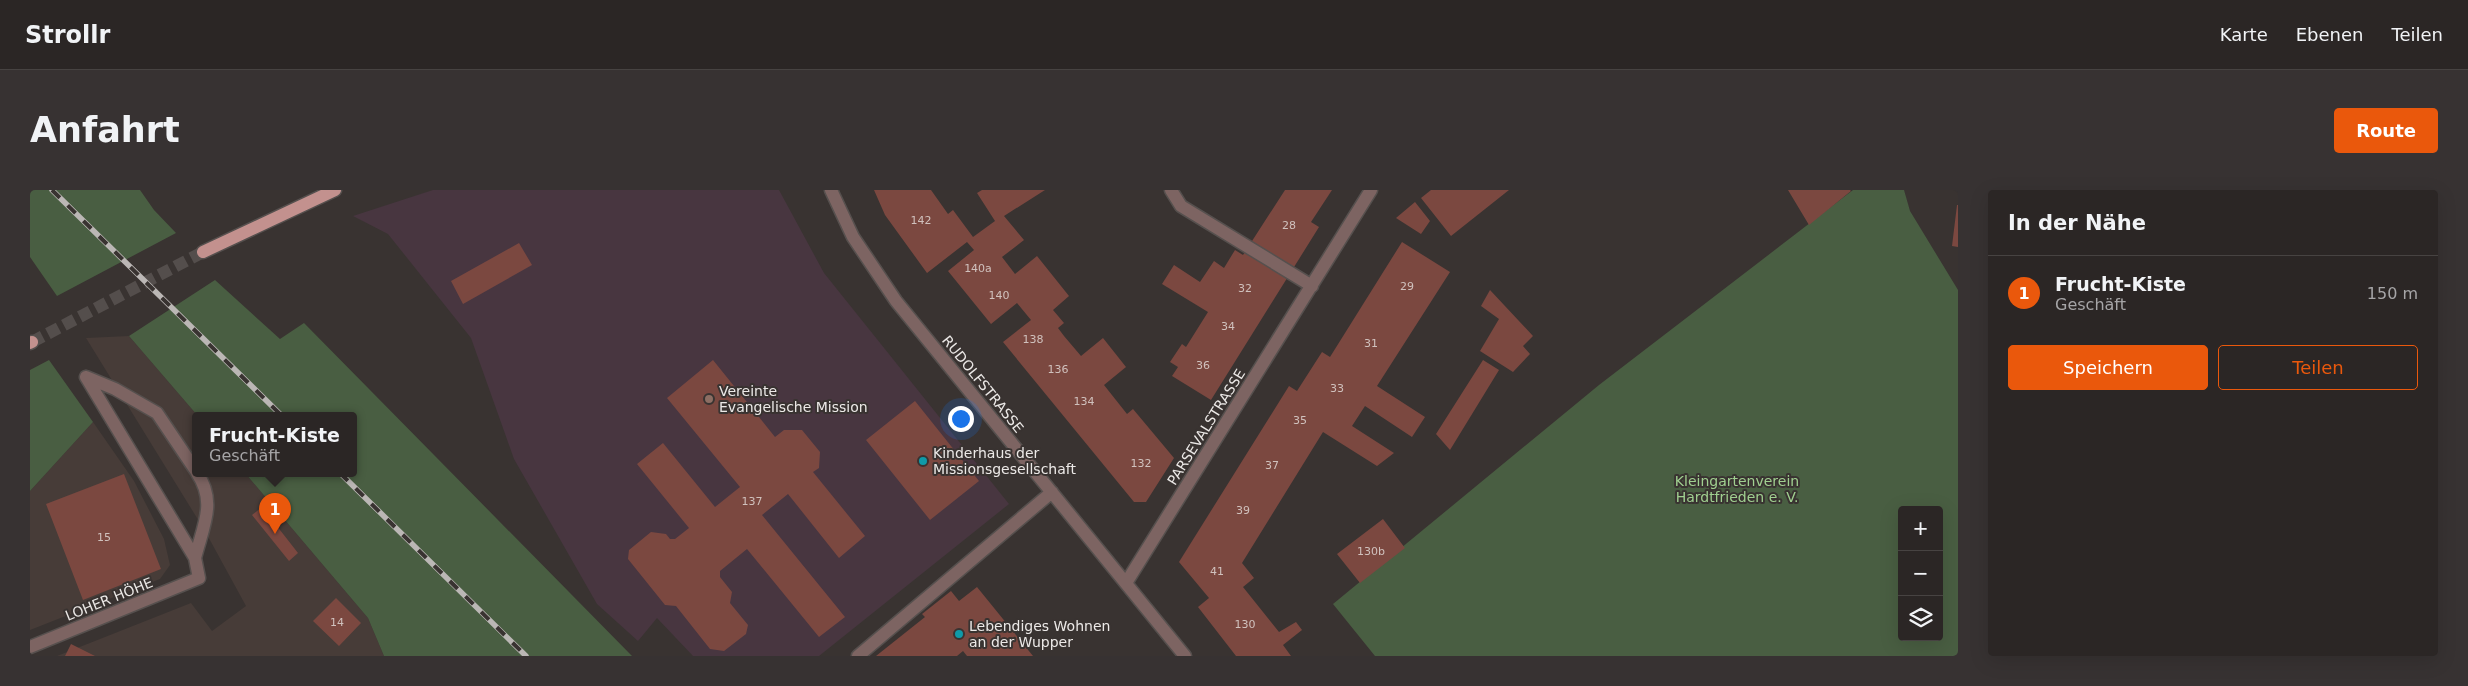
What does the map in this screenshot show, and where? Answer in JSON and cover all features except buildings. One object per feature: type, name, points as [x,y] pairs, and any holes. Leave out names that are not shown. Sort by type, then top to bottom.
[{"type":"main road","points":[[202,252],[335,190]]},
{"type":"street","name":"RUDOLFSTRASSE","points":[[831,190],[853,237],[896,301],[1185,656]]},
{"type":"street","points":[[1171,190],[1181,206],[1312,286]]},
{"type":"street","name":"PARSEVALSTRASSE","points":[[1126,583],[1371,190]]},
{"type":"street","points":[[192,465],[157,413],[115,389],[86,377],[195,558]]},
{"type":"street","points":[[195,558],[209,502],[200,477]]},
{"type":"street","points":[[858,656],[1052,492]]},
{"type":"street","name":"LOHER HÖHE","points":[[30,647],[199,578],[195,558]]},
{"type":"shaded area","name":"Vereinte Evangelische Mission","points":[[433,190],[779,190],[824,273],[1009,504],[819,656],[693,656],[657,618],[638,641],[597,604],[514,459],[471,338],[388,234],[353,216]]},
{"type":"shaded area","points":[[129,336],[194,412],[192,412],[192,477],[248,477],[368,618],[384,656],[57,656],[191,603],[212,631],[246,606],[205,531],[86,338]]},
{"type":"shaded area","points":[[93,422],[134,481],[164,539],[170,565],[160,579],[30,630],[30,491]]},
{"type":"green space","points":[[30,190],[140,190],[154,210],[176,233],[57,296],[30,257]]},
{"type":"green space","name":"Kleingartenverein Hardtfrieden e. V.","points":[[1853,190],[1904,190],[1910,211],[1958,290],[1958,656],[1375,656],[1333,604],[1599,385]]},
{"type":"green space","points":[[215,280],[280,339],[304,323],[632,656],[384,656],[368,618],[248,477],[357,477],[357,412],[194,412],[129,336]]},
{"type":"green space","points":[[49,360],[93,422],[30,491],[30,370]]},
{"type":"tunnel","points":[[32,342],[203,252]]},
{"type":"railway","points":[[52,190],[278,412]]},
{"type":"railway","points":[[344,477],[526,656]]},
{"type":"place","name":"Vereinte Evangelische Mission","points":[[709,399]]},
{"type":"place","name":"Kinderhaus der Missionsgesellschaft","points":[[923,461]]},
{"type":"place","name":"Frucht-Kiste","points":[[275,534]]},
{"type":"place","name":"Lebendiges Wohnen an der Wupper","points":[[959,634]]}]
